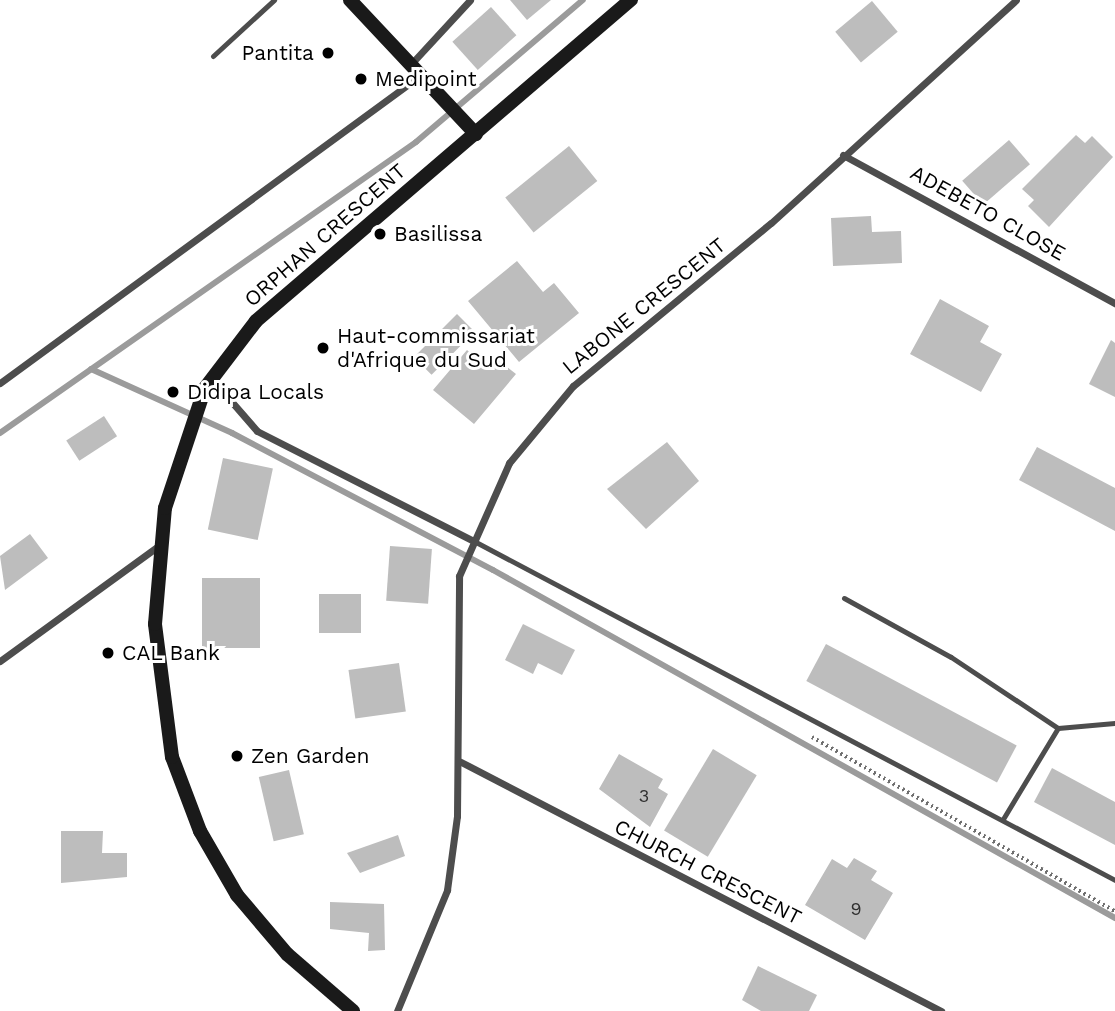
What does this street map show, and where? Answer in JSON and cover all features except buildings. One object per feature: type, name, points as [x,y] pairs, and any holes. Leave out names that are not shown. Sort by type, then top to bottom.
[{"type":"street","points":[[350,0],[476,134]]},
{"type":"street","points":[[0,383],[299,170],[417,69],[470,0]]},
{"type":"street","name":"ORPHAN CRESCENT","points":[[353,1011],[287,954],[237,895],[200,831],[172,757],[159,686],[158,546],[186,431],[208,383],[279,300],[631,0]]},
{"type":"street","name":"LABONE CRESCENT","points":[[397,1011],[447,890],[461,762],[459,576],[472,540],[509,463],[573,386],[771,223],[1016,0]]},
{"type":"street","name":"ADEBETO CLOSE","points":[[844,155],[1115,303]]},
{"type":"street","points":[[208,383],[257,431],[472,540]]},
{"type":"street","points":[[0,661],[158,546]]},
{"type":"street","name":"CHURCH CRESCENT","points":[[461,762],[941,1011]]},
{"type":"lane","points":[[213,56],[274,0]]},
{"type":"lane","points":[[472,540],[814,718],[1115,880]]},
{"type":"lane","points":[[844,598],[951,657],[1058,728],[1115,723]]},
{"type":"lane","points":[[1003,819],[1058,728]]},
{"type":"path","points":[[814,718],[812,737],[1115,911]]},
{"type":"waterway","points":[[0,433],[416,142],[583,0]]},
{"type":"waterway","points":[[91,369],[232,433],[493,570],[1115,918]]},
{"type":"place","name":"Pantita","points":[[328,53]]},
{"type":"place","name":"Medipoint","points":[[361,79]]},
{"type":"place","name":"Basilissa","points":[[380,234]]},
{"type":"place","name":"Haut-commissariat d'Afrique du Sud","points":[[323,348]]},
{"type":"place","name":"Didipa Locals","points":[[173,392]]},
{"type":"place","name":"CAL Bank","points":[[108,653]]},
{"type":"place","name":"Zen Garden","points":[[237,756]]}]
